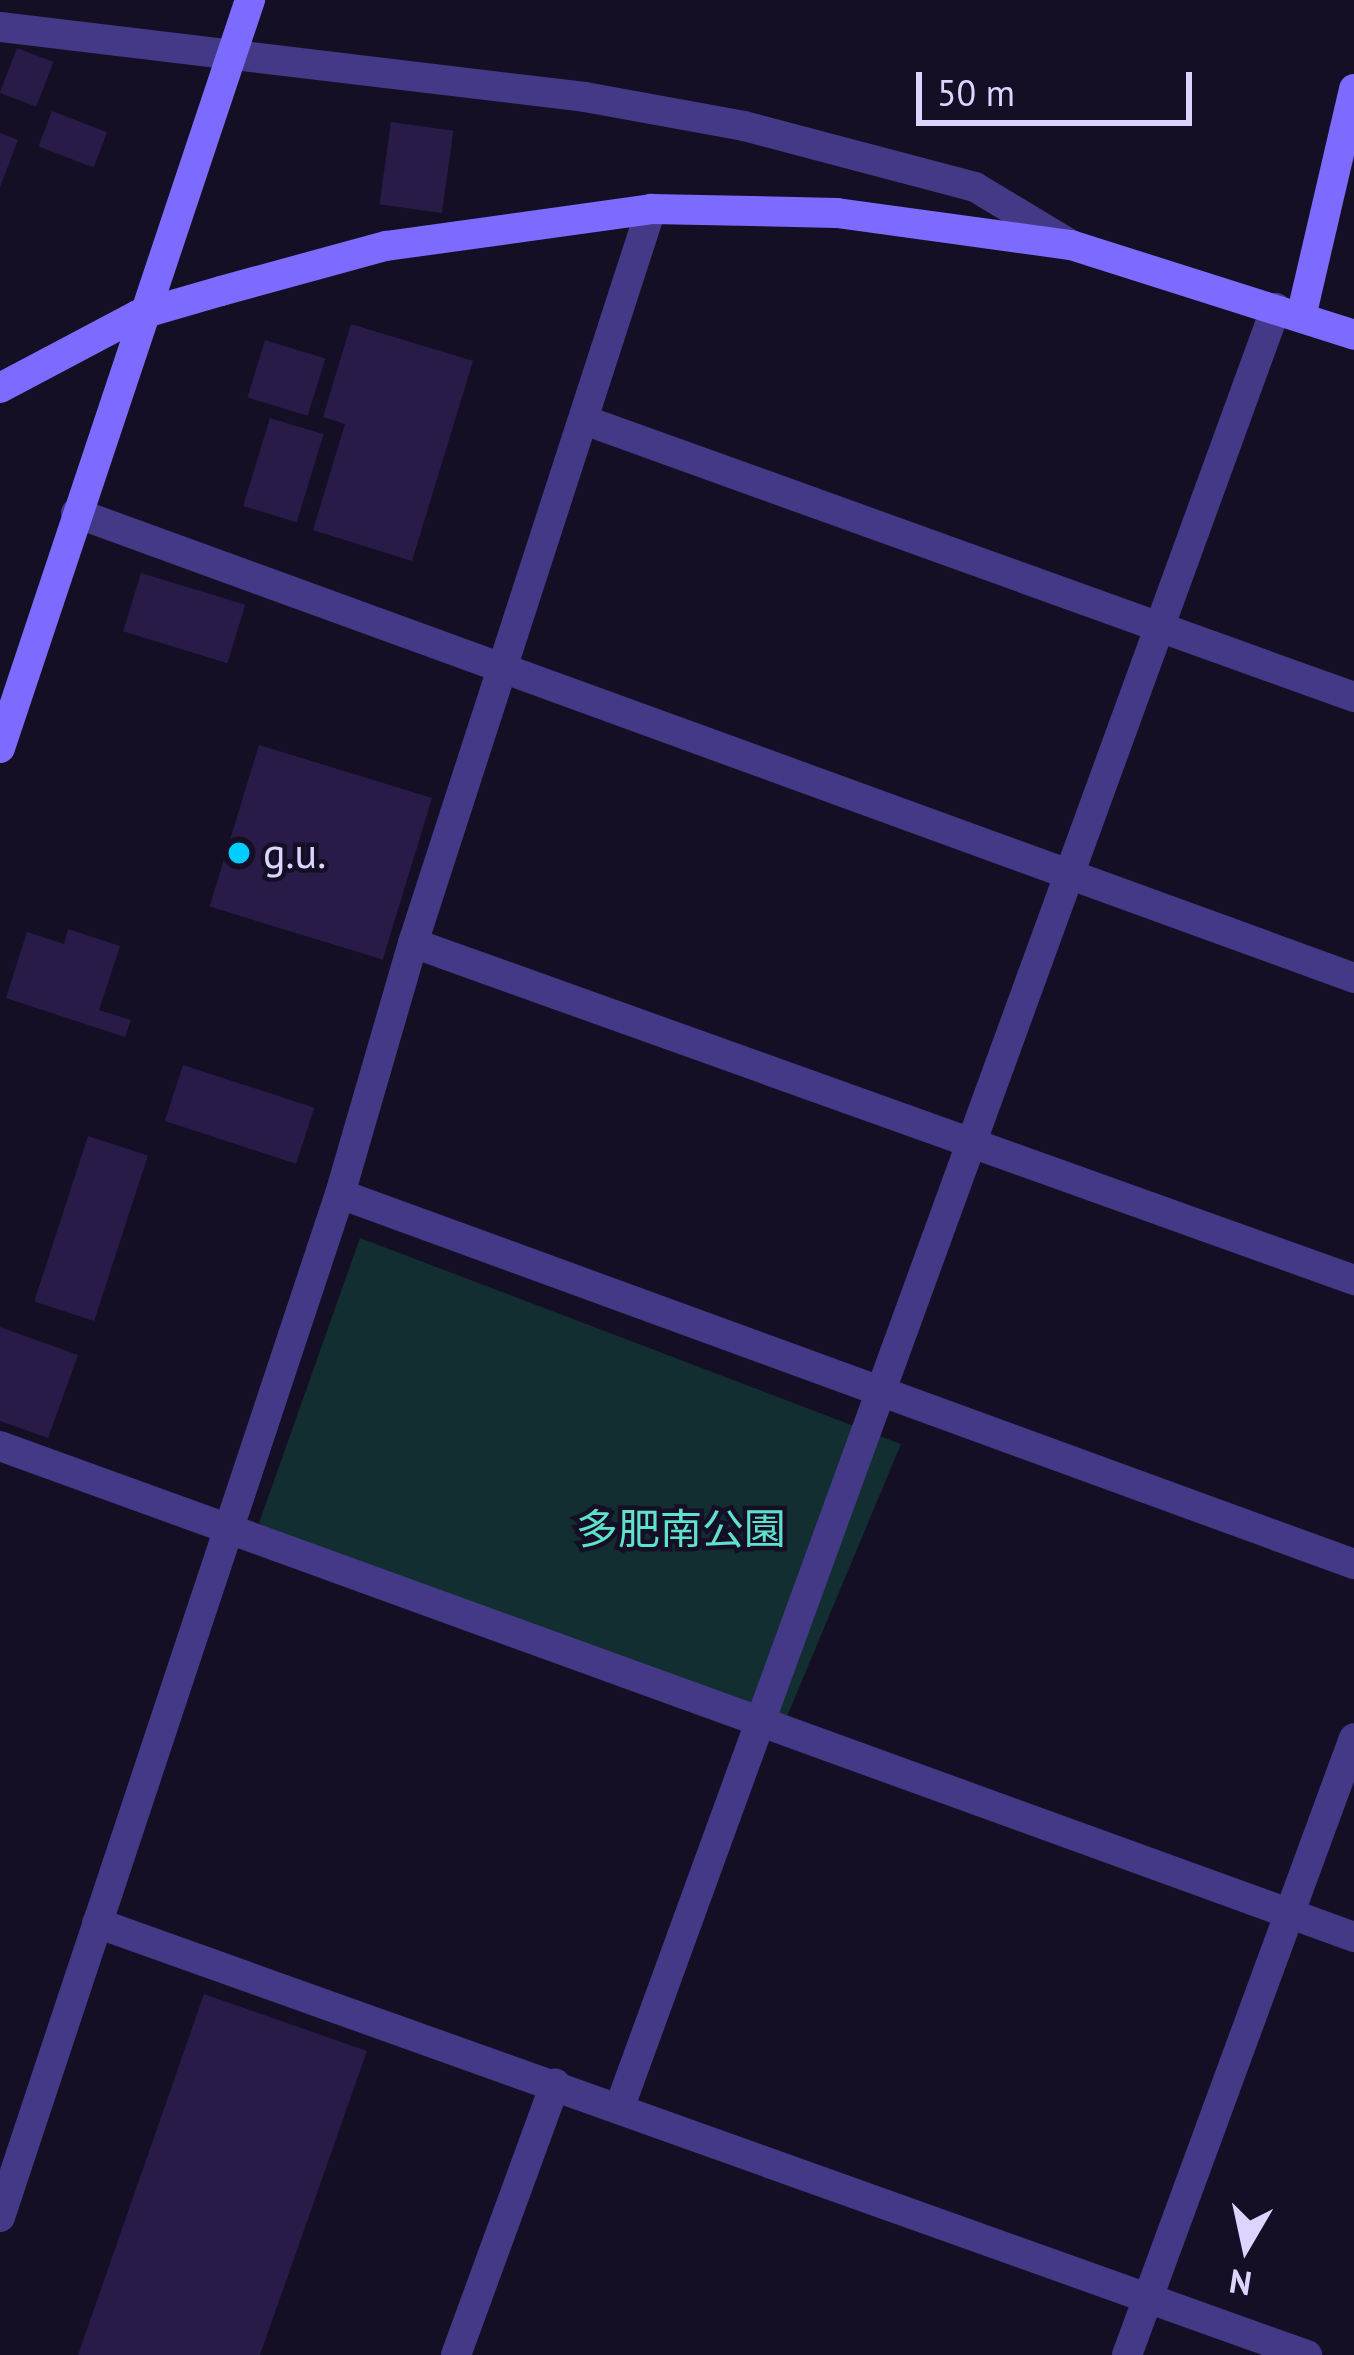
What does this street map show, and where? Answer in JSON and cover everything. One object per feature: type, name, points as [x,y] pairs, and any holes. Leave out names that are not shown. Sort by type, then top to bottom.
[{"type":"street","points":[[0,748],[138,315],[250,0]]},
{"type":"street","points":[[0,27],[585,98],[744,126],[975,187],[1071,245]]},
{"type":"street","points":[[620,2106],[765,1724],[1163,626],[1289,312],[1354,89]]},
{"type":"street","points":[[0,2216],[340,1194],[412,943],[651,208]]},
{"type":"street","points":[[0,388],[138,315],[386,246],[651,208],[837,213],[1071,245],[1354,335]]},
{"type":"street","points":[[584,420],[1354,697]]},
{"type":"street","points":[[76,513],[1354,978]]},
{"type":"street","points":[[412,943],[1354,1280]]},
{"type":"street","points":[[340,1194],[1354,1564]]},
{"type":"street","points":[[0,1446],[1354,1937]]},
{"type":"street","points":[[1127,2355],[1354,1738]]},
{"type":"street","points":[[97,1923],[1307,2355]]},
{"type":"street","points":[[456,2355],[555,2084]]},
{"type":"green space","name":"多肥南公園","points":[[360,1238],[901,1444],[778,1738],[304,1549],[259,1523]]},
{"type":"building","points":[[17,48],[53,62],[36,107],[0,93]]},
{"type":"building","points":[[52,111],[107,132],[93,168],[38,146]]},
{"type":"building","points":[[391,122],[453,131],[442,213],[379,204]]},
{"type":"building","points":[[0,133],[18,140],[0,187]]},
{"type":"building","points":[[351,324],[473,361],[412,561],[313,530],[345,424],[323,417]]},
{"type":"building","points":[[265,340],[325,358],[308,416],[247,397]]},
{"type":"building","points":[[270,418],[324,434],[297,522],[243,506]]},
{"type":"building","points":[[141,573],[245,605],[227,663],[123,631]]},
{"type":"building","points":[[259,745],[432,798],[383,960],[210,907]]},
{"type":"building","points":[[68,929],[120,946],[99,1010],[131,1020],[125,1037],[6,998],[27,932],[64,944]]},
{"type":"building","points":[[183,1065],[314,1108],[296,1164],[165,1121]]},
{"type":"building","points":[[88,1136],[148,1155],[94,1321],[34,1301]]},
{"type":"building","points":[[0,1327],[78,1355],[48,1438],[0,1421]]},
{"type":"building","points":[[204,1994],[367,2051],[260,2355],[78,2355]]},
{"type":"place","name":"g.u.","points":[[239,853]]}]
